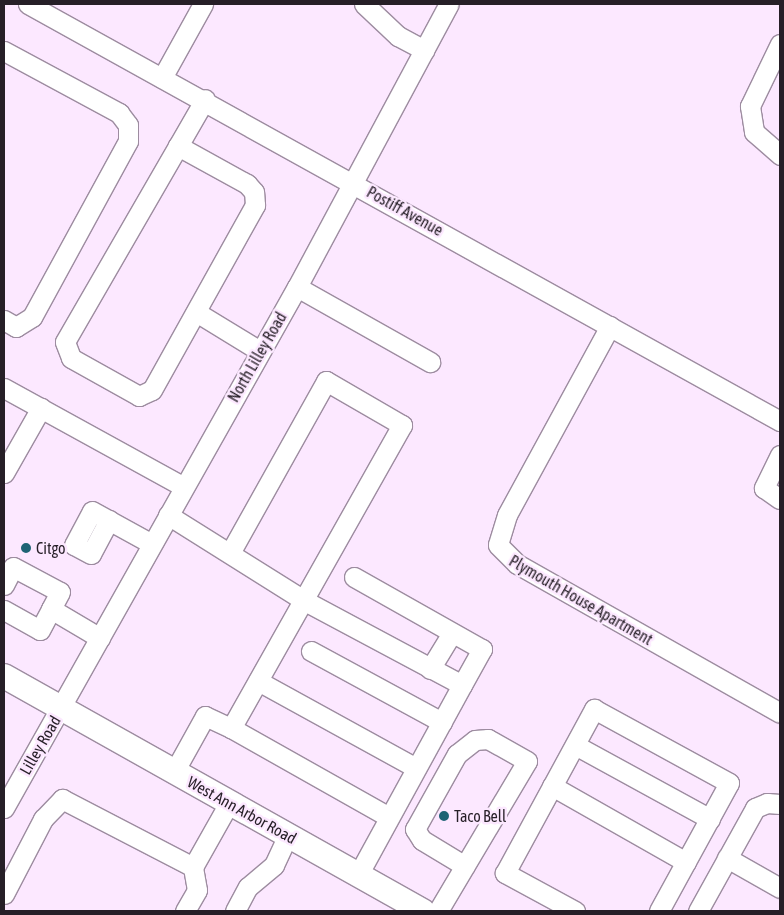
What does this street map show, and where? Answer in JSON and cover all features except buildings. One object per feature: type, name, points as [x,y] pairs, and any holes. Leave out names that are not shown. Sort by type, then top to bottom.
[{"type":"main road","name":"West Ann Arbor Road","points":[[4,676],[288,835],[413,909]]},
{"type":"street","name":"Postiff Avenue","points":[[28,4],[162,78],[205,99],[780,421]]},
{"type":"street","points":[[162,78],[203,4]]},
{"type":"street","points":[[364,4],[398,36],[424,50]]},
{"type":"street","name":"North Lilley Road","points":[[61,708],[297,288],[449,4]]},
{"type":"street","points":[[780,44],[750,106],[754,132],[780,155]]},
{"type":"street","points":[[4,51],[118,113],[128,125],[128,141],[32,317],[16,326],[4,320]]},
{"type":"street","points":[[178,146],[254,192],[255,205],[152,390],[139,396],[71,358],[65,342],[205,99]]},
{"type":"street","points":[[297,288],[430,362]]},
{"type":"street","points":[[196,312],[260,351]]},
{"type":"street","name":"Plymouth House Apartment","points":[[610,326],[507,515],[498,544],[516,564],[780,713]]},
{"type":"street","points":[[230,553],[326,381],[402,425],[305,601],[231,728]]},
{"type":"street","points":[[4,388],[184,487]]},
{"type":"street","points":[[4,473],[40,408]]},
{"type":"street","points":[[780,455],[764,488],[780,499]]},
{"type":"street","points":[[168,515],[305,601],[462,686]]},
{"type":"street","points":[[109,520],[152,544]]},
{"type":"street","points":[[4,585],[13,567],[60,592],[40,630],[4,610]]},
{"type":"street","points":[[354,577],[482,649],[358,875]]},
{"type":"street","points":[[51,609],[100,638]]},
{"type":"street","points":[[430,668],[452,632]]},
{"type":"street","points":[[311,651],[442,722]]},
{"type":"street","points":[[258,681],[416,768]]},
{"type":"street","name":"Lilley Road","points":[[4,808],[61,708]]},
{"type":"street","points":[[572,911],[505,873],[594,709],[730,783],[659,911]]},
{"type":"street","points":[[174,772],[205,716],[231,728],[389,817]]},
{"type":"street","points":[[438,911],[526,760],[488,739],[475,740],[457,754],[415,834],[464,866]]},
{"type":"street","points":[[575,744],[710,819]]},
{"type":"street","points":[[552,786],[686,862]]},
{"type":"street","points":[[4,894],[43,819],[62,799],[193,868]]},
{"type":"street","points":[[185,911],[197,890],[193,868],[230,803]]},
{"type":"street","points":[[698,911],[756,808],[767,803],[780,804]]},
{"type":"street","points":[[235,911],[248,887],[274,865],[288,835]]},
{"type":"street","points":[[727,858],[780,888]]},
{"type":"place","name":"Citgo","points":[[26,548]]},
{"type":"place","name":"Taco Bell","points":[[444,816]]}]
